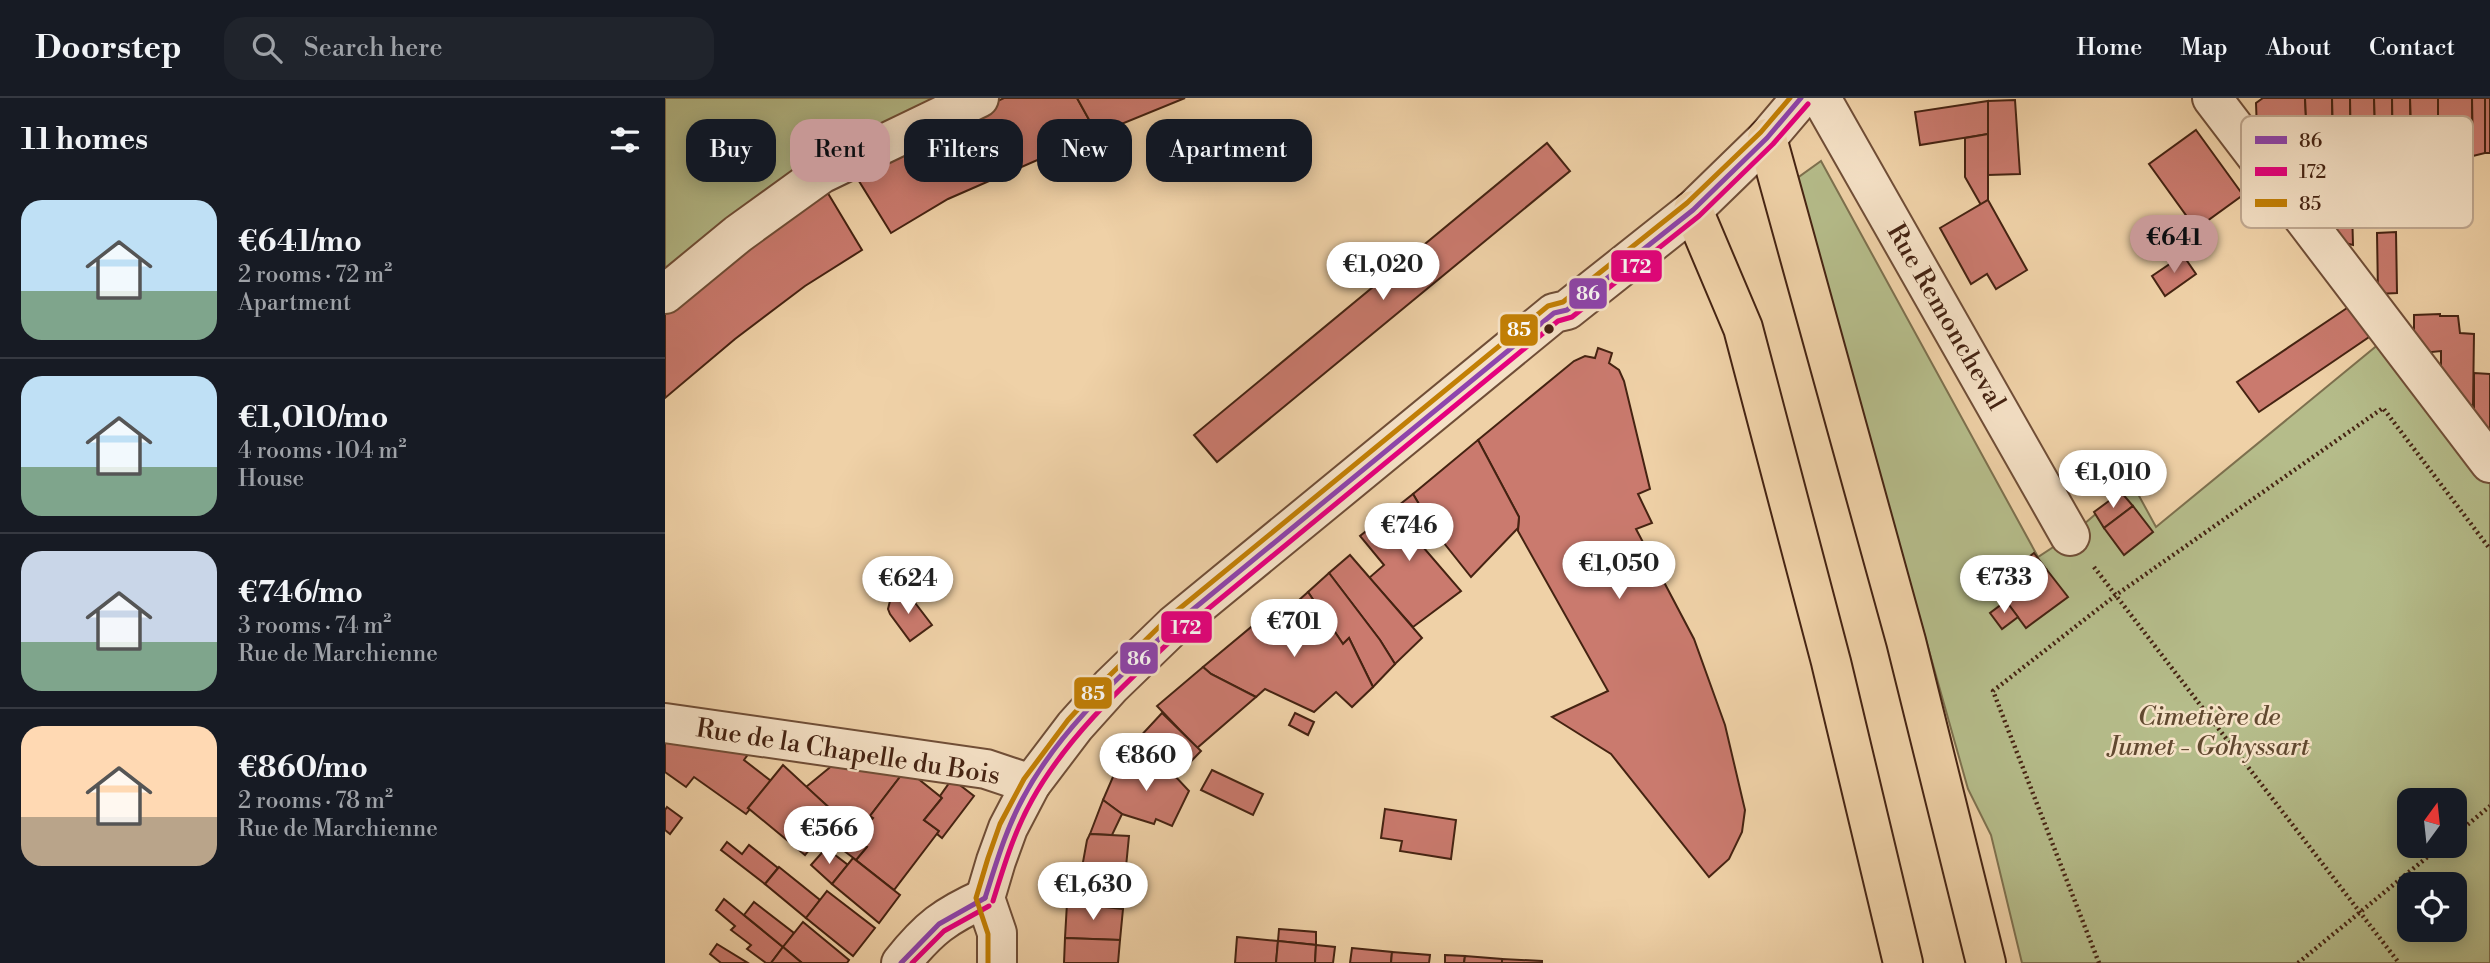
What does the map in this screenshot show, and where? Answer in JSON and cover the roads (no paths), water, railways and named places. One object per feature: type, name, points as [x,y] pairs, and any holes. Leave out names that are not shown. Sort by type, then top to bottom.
[{"type":"highway","points":[[1767,138],[1906,641],[1986,963]]},
{"type":"highway","points":[[1693,209],[1743,328],[1831,662],[1903,963]]},
{"type":"street","points":[[665,294],[738,234],[821,174],[979,98]]},
{"type":"street","points":[[997,963],[997,933],[985,898],[1008,828],[1031,784],[1060,744],[1097,702],[1174,625],[1554,313],[1567,310],[1693,209],[1767,138],[1801,98]]},
{"type":"street","name":"Rue Remoncheval","points":[[1821,98],[2070,536]]},
{"type":"street","points":[[2212,98],[2241,136]]},
{"type":"street","points":[[2311,228],[2490,463]]},
{"type":"street","name":"Rue de la Chapelle du Bois","points":[[665,723],[986,769],[1031,784]]},
{"type":"street","points":[[901,963],[920,939],[952,913],[985,898]]},
{"type":"park label","name":"Cimetière de Jumet - Gohyssart","points":[[2209,732]]}]
